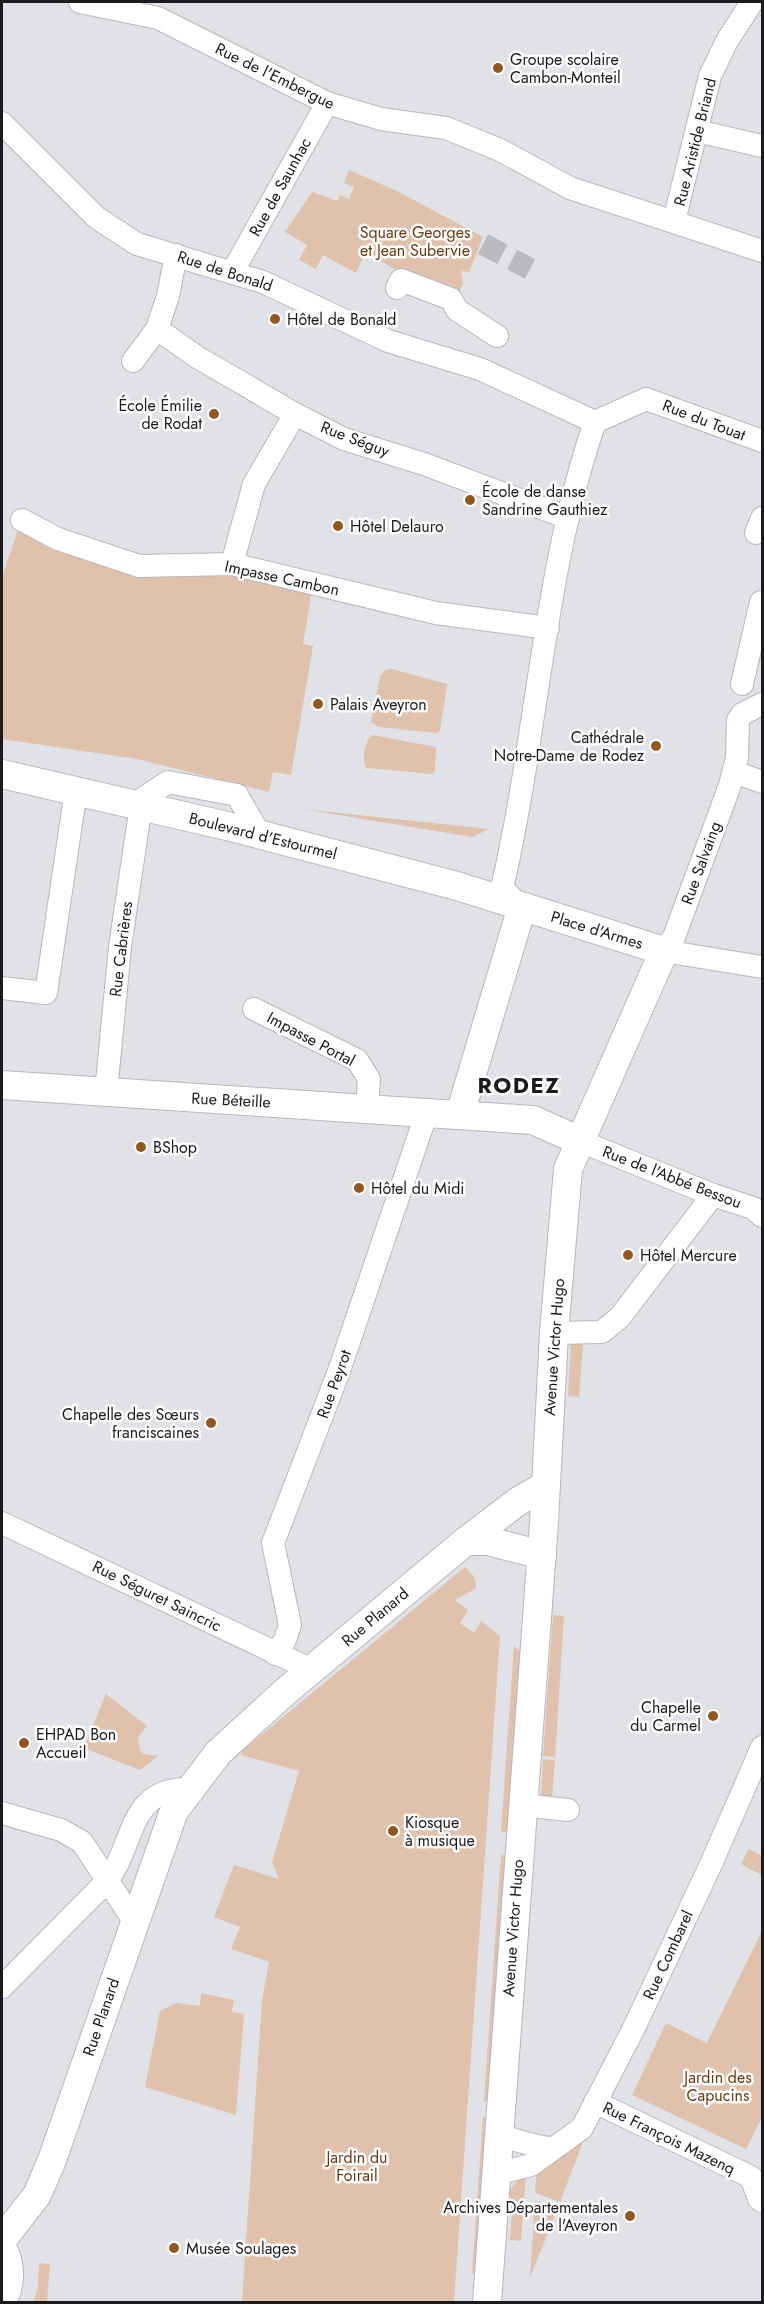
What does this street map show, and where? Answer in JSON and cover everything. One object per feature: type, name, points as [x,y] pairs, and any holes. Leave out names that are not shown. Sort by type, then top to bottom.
[{"type":"main road","name":"Boulevard d'Estourmel","points":[[2,774],[260,835],[457,886],[522,907]]},
{"type":"main road","name":"Place d'Armes","points":[[522,907],[664,951],[580,1141]]},
{"type":"main road","points":[[522,907],[460,1114],[532,1119],[580,1141]]},
{"type":"main road","name":"Rue Béteille","points":[[2,1085],[460,1114]]},
{"type":"main road","name":"Avenue Victor Hugo","points":[[487,2302],[542,1555],[554,1333],[568,1169],[580,1141]]},
{"type":"main road","name":"Rue Planard","points":[[2,2240],[37,2195],[52,2160],[174,1811],[229,1741],[466,1541],[517,1502],[546,1485]]},
{"type":"main road","points":[[466,1541],[496,1542],[542,1555]]},
{"type":"main road","points":[[2,2247],[9,2266],[9,2280],[2,2302]]},
{"type":"street","name":"Rue de l'Embergue","points":[[80,2],[158,18],[327,103],[381,119],[446,128],[500,150],[570,188],[762,251]]},
{"type":"street","name":"Rue Aristide Briand","points":[[674,221],[710,76],[728,41],[753,2]]},
{"type":"street","name":"Rue de Saunhac","points":[[233,271],[327,103]]},
{"type":"street","name":"Rue de Bonald","points":[[2,123],[97,218],[137,244],[233,271],[272,286],[388,341],[480,369],[596,422]]},
{"type":"street","points":[[695,139],[762,146]]},
{"type":"street","points":[[133,361],[157,329],[168,296],[176,255]]},
{"type":"street","points":[[397,288],[401,280],[451,299],[457,310],[497,336]]},
{"type":"street","name":"Rue Séguy","points":[[157,329],[197,357],[295,414],[344,439],[424,464],[568,518]]},
{"type":"street","name":"Rue du Touat","points":[[596,422],[646,399],[762,441]]},
{"type":"street","points":[[232,564],[254,484],[295,414]]},
{"type":"street","points":[[522,907],[502,888],[514,835],[568,518],[579,470],[596,422]]},
{"type":"street","name":"Impasse Cambon","points":[[22,520],[58,539],[139,566],[232,564],[436,613],[549,628]]},
{"type":"street","points":[[742,684],[761,602]]},
{"type":"street","name":"Rue Salvaing","points":[[664,951],[674,937],[734,772],[738,748],[738,720],[742,714],[762,704]]},
{"type":"street","points":[[734,772],[762,782]]},
{"type":"street","points":[[2,988],[46,993],[76,790]]},
{"type":"street","name":"Rue Cabrières","points":[[106,1092],[120,947],[138,805]]},
{"type":"street","points":[[664,951],[762,967]]},
{"type":"street","name":"Impasse Portal","points":[[254,1009],[357,1060],[369,1079],[367,1108]]},
{"type":"street","name":"Rue Peyrot","points":[[275,1654],[285,1640],[290,1625],[273,1543],[339,1371],[427,1112]]},
{"type":"street","name":"Rue de l'Abbé Bessou","points":[[580,1141],[713,1195],[759,1205]]},
{"type":"street","points":[[554,1333],[602,1332],[620,1317],[713,1195]]},
{"type":"street","name":"Rue Séguret Saincric","points":[[2,1523],[312,1670]]},
{"type":"street","name":"Rue Combarel","points":[[496,2174],[531,2166],[552,2148],[582,2128],[652,1990],[762,1747]]},
{"type":"street","points":[[2,1987],[108,1881],[115,1871],[137,1815],[154,1798],[170,1788],[191,1789]]},
{"type":"street","points":[[522,1805],[568,1810]]},
{"type":"street","points":[[2,1813],[61,1830],[82,1842],[134,1921]]},
{"type":"street","name":"Rue François Mazenq","points":[[595,2102],[757,2169],[759,2199],[762,2202]]},
{"type":"street","points":[[498,2136],[516,2139],[532,2147],[552,2148]]},
{"type":"green space","name":"Square Georges et Jean Subervie","points":[[349,170],[397,191],[483,237],[469,272],[461,271],[463,284],[456,299],[400,273],[366,251],[356,273],[323,255],[316,269],[299,260],[307,245],[285,232],[312,192],[337,201],[340,195],[349,199],[354,187],[344,183]]},
{"type":"green space","points":[[20,524],[73,548],[247,574],[312,591],[303,644],[313,646],[291,775],[273,772],[269,792],[137,759],[2,739],[2,577]]},
{"type":"green space","points":[[392,669],[447,684],[440,731],[436,733],[379,727],[371,722],[380,676],[385,670]]},
{"type":"green space","points":[[372,735],[436,747],[435,771],[432,774],[366,768],[364,751]]},
{"type":"green space","points":[[302,809],[489,829],[472,837]]},
{"type":"green space","points":[[571,1342],[583,1343],[579,1397],[568,1396]]},
{"type":"green space","name":"Jardin du Foirail","points":[[465,1567],[474,1576],[476,1585],[475,1589],[455,1600],[468,1610],[460,1623],[474,1633],[481,1621],[500,1636],[454,2302],[242,2302],[262,2000],[269,1962],[231,1949],[240,1927],[214,1917],[234,1865],[279,1879],[272,1862],[299,1771],[241,1755],[243,1750]]},
{"type":"green space","points":[[553,1615],[564,1616],[555,1757],[543,1756]]},
{"type":"green space","points":[[514,1646],[520,1651],[508,1832],[501,1832]]},
{"type":"green space","points":[[106,1694],[147,1726],[138,1737],[140,1751],[144,1754],[158,1756],[140,1770],[84,1748]]},
{"type":"green space","points":[[543,1759],[555,1760],[552,1797],[541,1797]]},
{"type":"green space","points":[[749,1849],[762,1856],[762,1875],[741,1864]]},
{"type":"green space","points":[[501,1855],[506,1856],[490,2102],[484,2102]]},
{"type":"green space","name":"Jardin des Capucins","points":[[762,1931],[762,2117],[746,2149],[632,2095],[666,2023],[707,2043]]},
{"type":"green space","points":[[201,1993],[234,2000],[232,2012],[244,2014],[236,2115],[145,2087],[160,2011],[176,2003],[200,2006]]},
{"type":"green space","points":[[483,2117],[489,2117],[478,2274],[472,2274]]},
{"type":"green space","points":[[584,2139],[560,2202],[535,2193],[537,2170]]},
{"type":"green space","points":[[526,2175],[521,2241],[510,2240],[512,2210],[505,2209],[507,2198],[514,2185]]},
{"type":"green space","points":[[535,2201],[557,2210],[530,2278]]},
{"type":"green space","points":[[39,2263],[50,2264],[47,2302],[33,2302],[38,2288]]},
{"type":"tunnel","points":[[483,244],[530,269]]},
{"type":"place","name":"Groupe scolaire Cambon-Monteil","points":[[498,68]]},
{"type":"place","name":"Hôtel de Bonald","points":[[275,319]]},
{"type":"place","name":"École Émilie de Rodat","points":[[214,414]]},
{"type":"place","name":"École de danse Sandrine Gauthiez","points":[[470,500]]},
{"type":"place","name":"Hôtel Delauro","points":[[338,526]]},
{"type":"place","name":"Palais Aveyron","points":[[318,704]]},
{"type":"place","name":"Cathédrale Notre-Dame de Rodez","points":[[656,746]]},
{"type":"place","name":"BShop","points":[[141,1147]]},
{"type":"place","name":"Hôtel du Midi","points":[[359,1188]]},
{"type":"place","name":"Hôtel Mercure","points":[[628,1255]]},
{"type":"place","name":"Chapelle des Sœurs franciscaines","points":[[211,1423]]},
{"type":"place","name":"Chapelle du Carmel","points":[[713,1716]]},
{"type":"place","name":"EHPAD Bon Accueil","points":[[24,1743]]},
{"type":"place","name":"Kiosque à musique","points":[[393,1831]]},
{"type":"place","name":"Archives Départementales de l'Aveyron","points":[[630,2216]]},
{"type":"place","name":"Musée Soulages","points":[[174,2248]]},
{"type":"district","name":"RODEZ","points":[[519,1085]]}]
